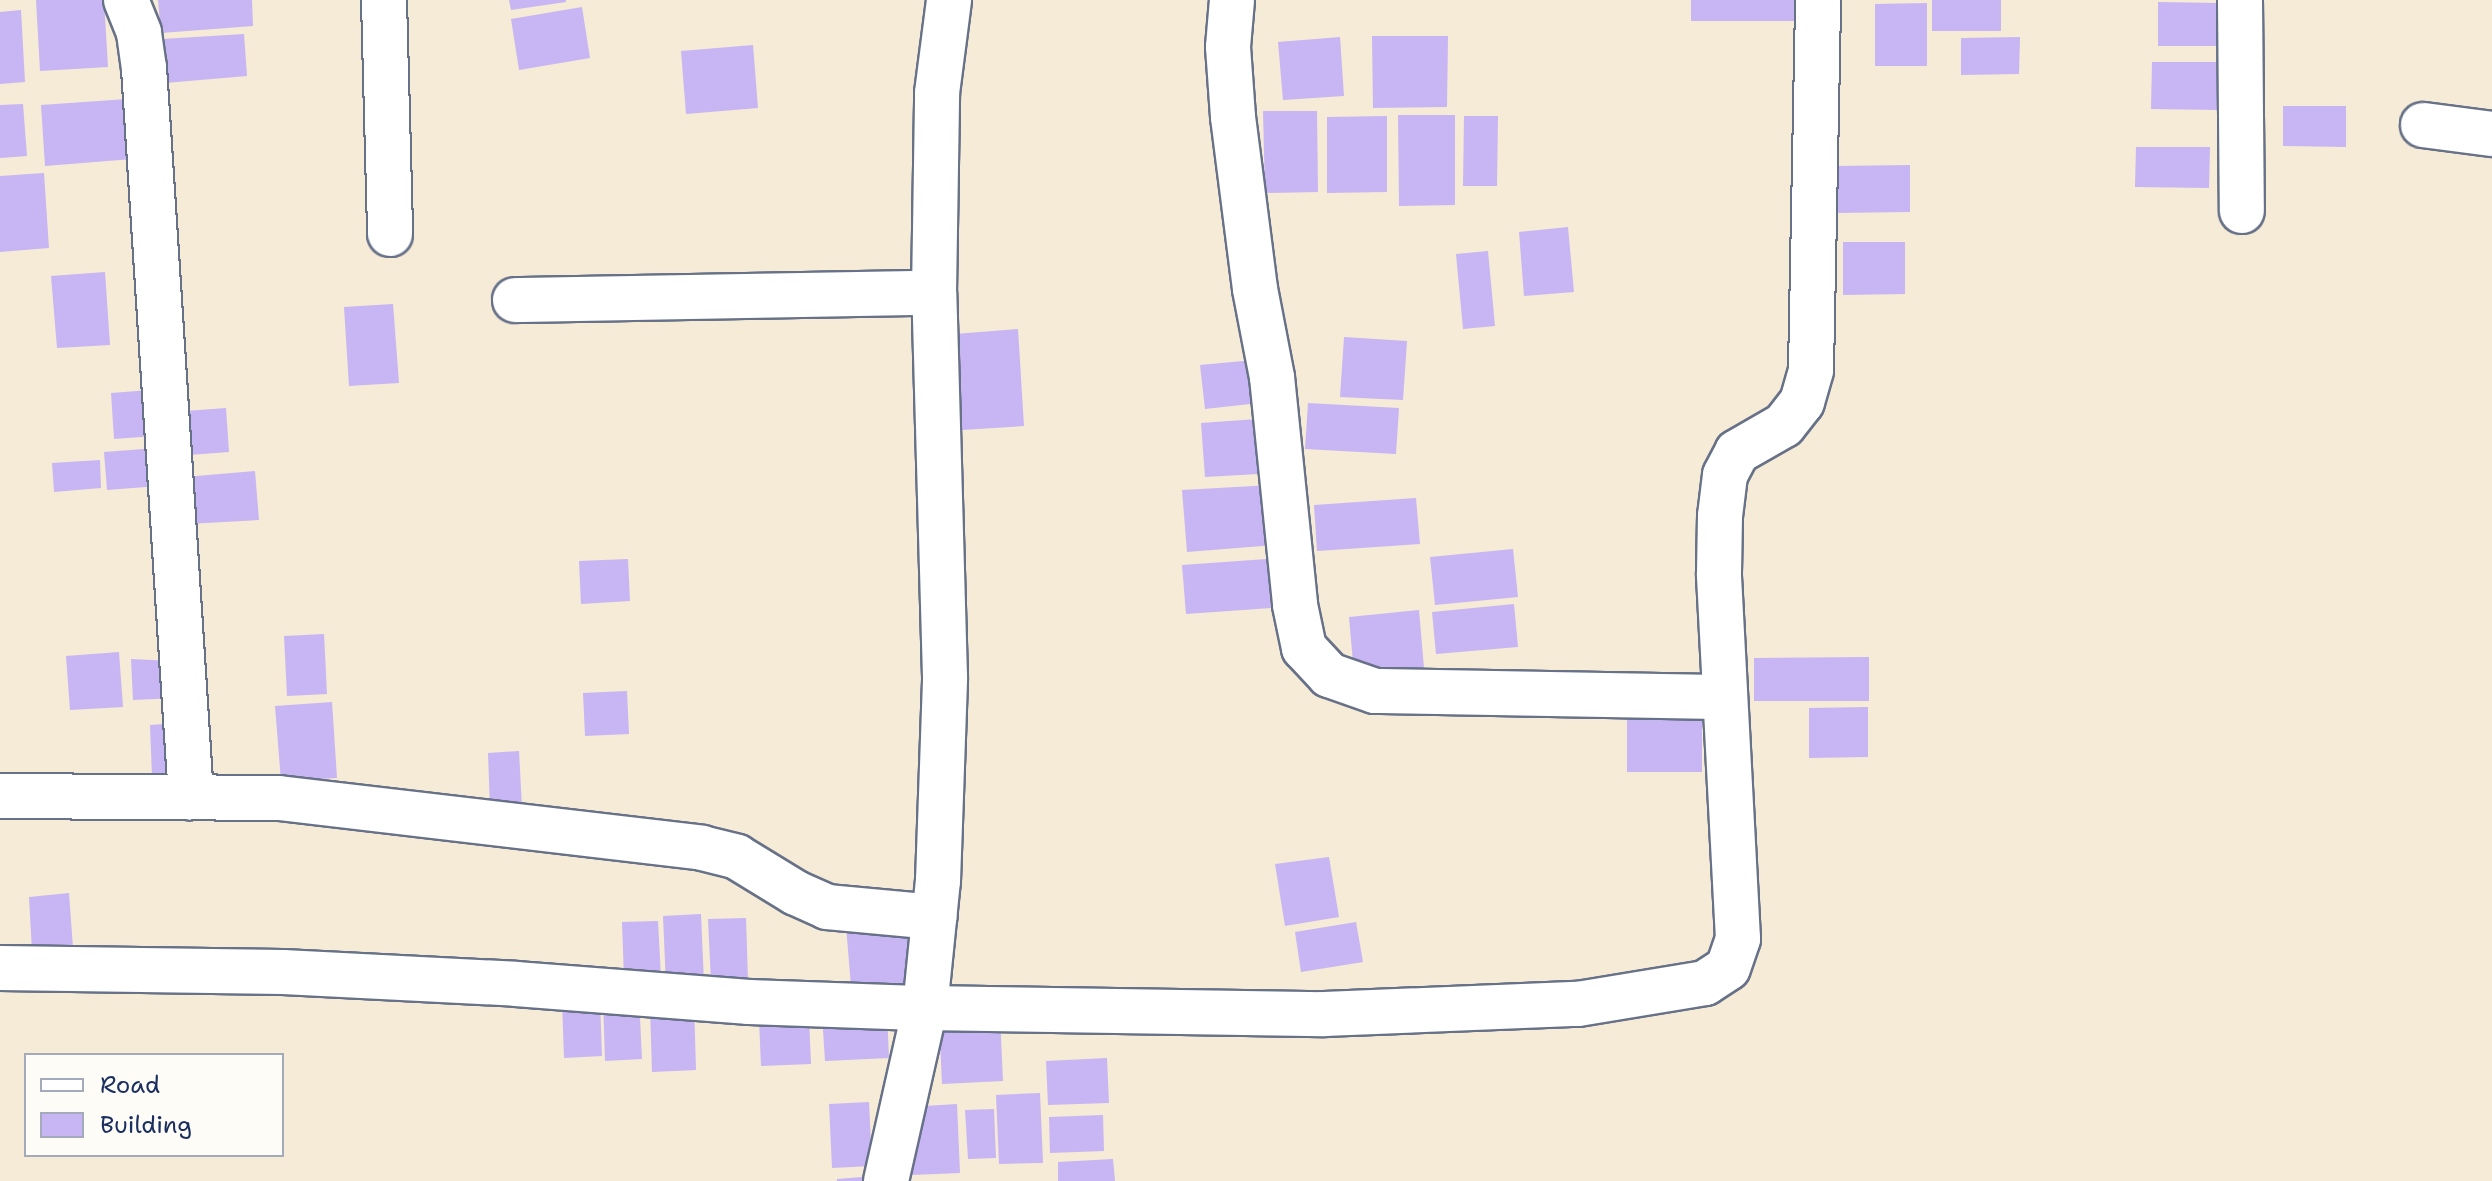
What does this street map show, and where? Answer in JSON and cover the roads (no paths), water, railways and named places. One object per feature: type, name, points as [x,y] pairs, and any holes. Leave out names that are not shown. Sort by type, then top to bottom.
[{"type":"street","points":[[126,0],[139,33],[144,68],[191,797]]},
{"type":"street","points":[[384,0],[390,234]]},
{"type":"street","points":[[886,1181],[925,1008],[935,917],[945,677],[934,293],[937,93],[949,0]]},
{"type":"street","points":[[1232,0],[1228,47],[1233,117],[1255,289],[1272,377],[1295,605],[1304,648],[1329,675],[1375,691],[1724,697]]},
{"type":"street","points":[[0,968],[283,972],[545,985],[749,1002],[1324,1014],[1578,1004],[1705,983],[1728,968],[1738,939],[1719,573],[1725,475],[1737,452],[1784,425],[1802,402],[1811,370],[1818,0]]},
{"type":"street","points":[[2240,0],[2242,211]]},
{"type":"street","points":[[2423,125],[2492,134]]},
{"type":"street","points":[[515,300],[934,293]]},
{"type":"street","points":[[0,796],[279,798],[702,848],[737,857],[796,893],[827,907],[935,917]]}]
